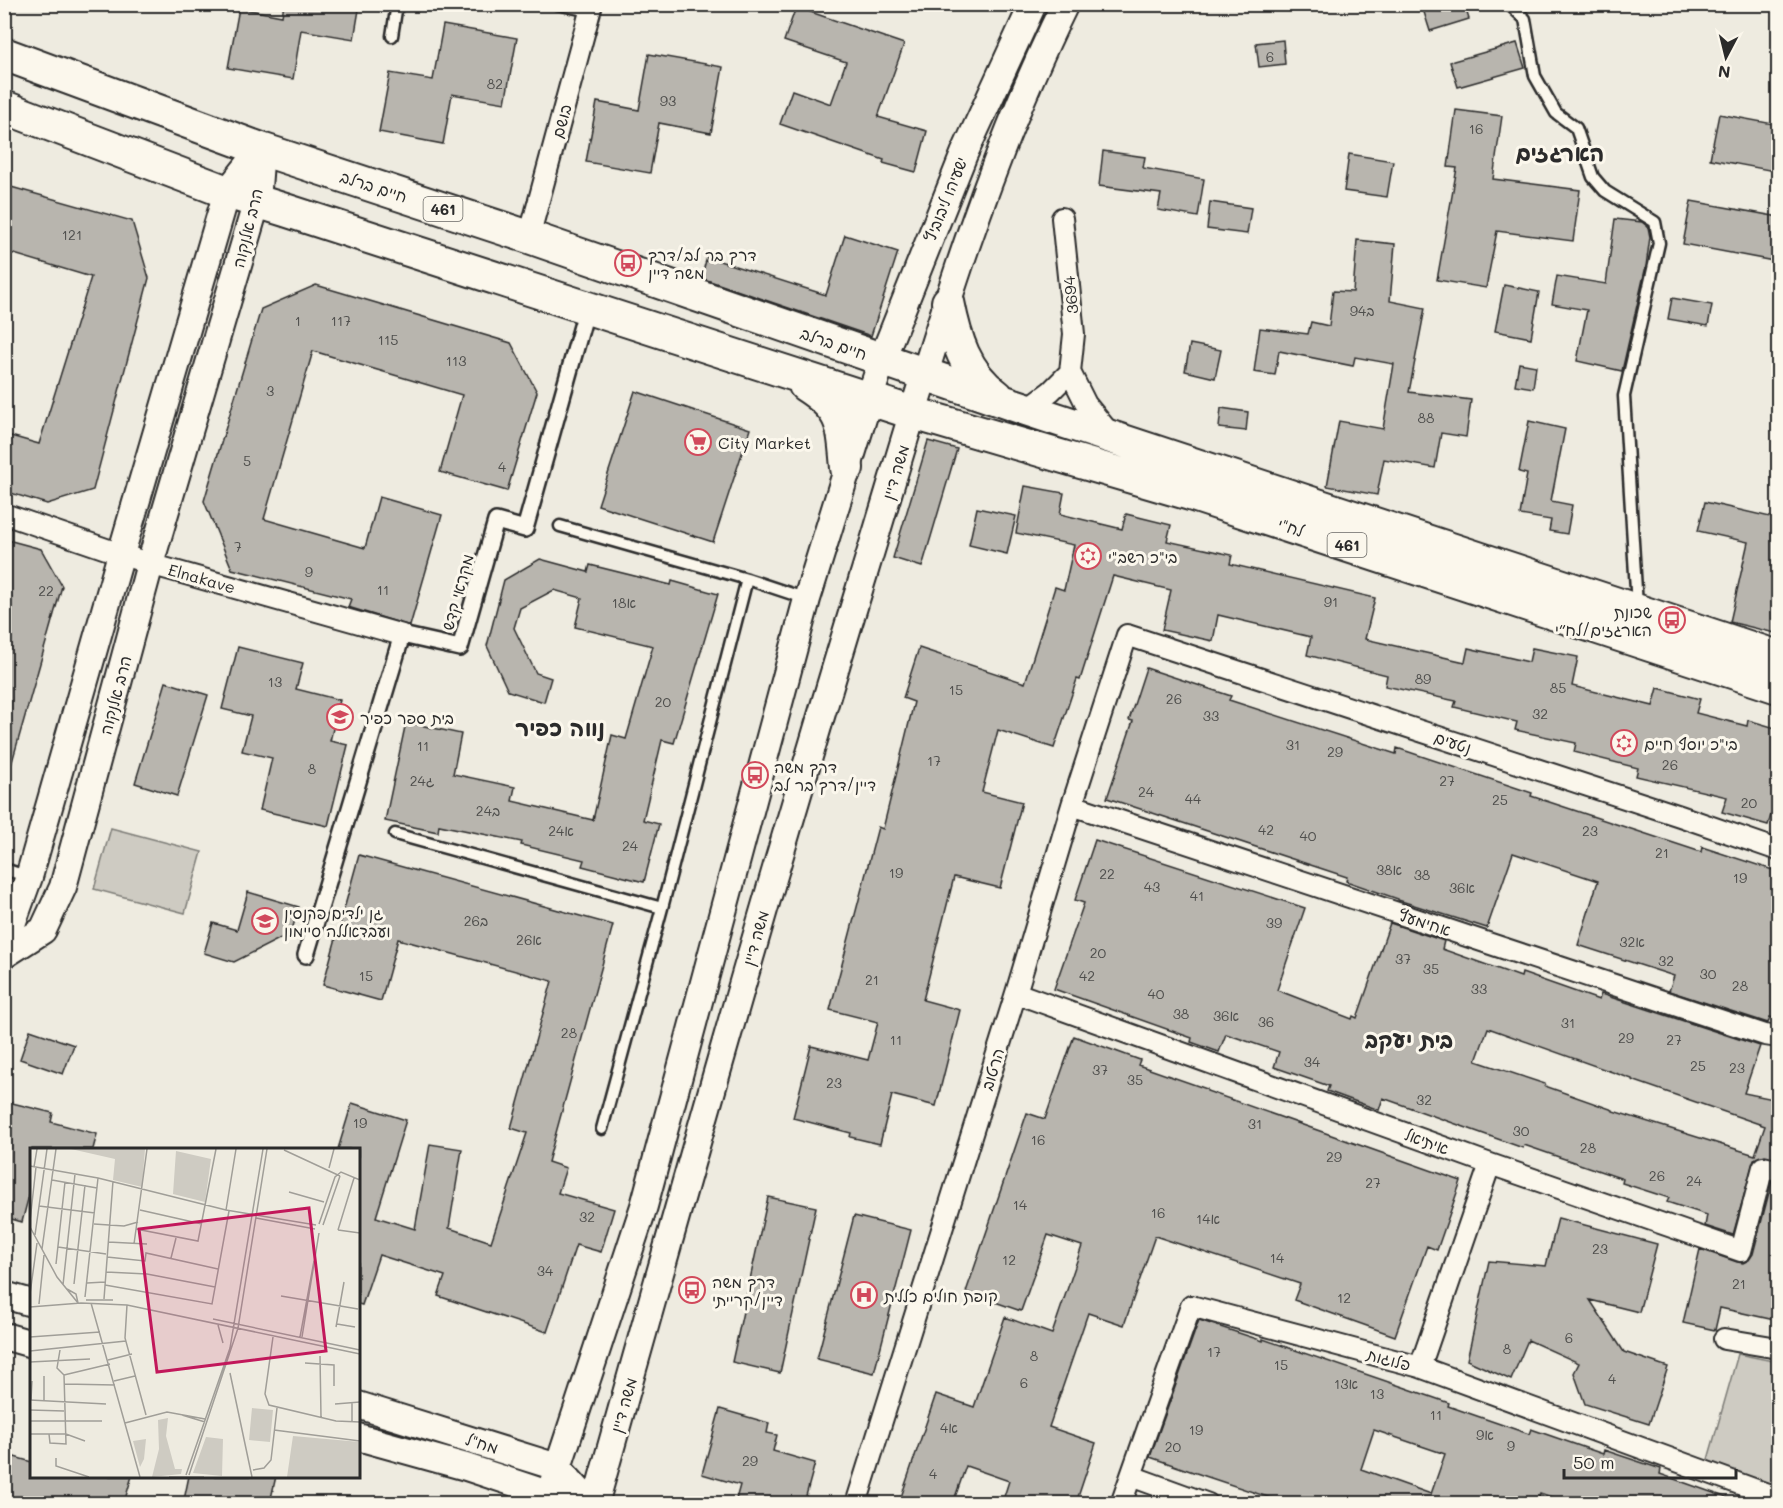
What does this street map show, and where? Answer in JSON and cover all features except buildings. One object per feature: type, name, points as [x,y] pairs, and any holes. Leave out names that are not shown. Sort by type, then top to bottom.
[{"type":"main road","name":"חיים ברלב","points":[[4,54],[261,149],[529,237],[882,360]]},
{"type":"main road","name":"461","points":[[4,107],[227,192],[773,366],[869,399]]},
{"type":"main road","points":[[948,302],[956,338],[967,363],[991,391],[1017,406]]},
{"type":"main road","name":"לח\"י","points":[[882,360],[1779,657]]},
{"type":"main road","points":[[773,366],[817,393],[839,415],[844,436],[847,468]]},
{"type":"main road","name":"לח\"י","points":[[869,399],[1190,494],[1779,687]]},
{"type":"street","name":"ישעיהו ליבוביץ","points":[[869,399],[882,360],[964,154],[1033,4]]},
{"type":"street","name":"ישעיהו ליבוביץ","points":[[926,375],[974,219],[998,155],[1065,4]]},
{"type":"street","name":"בושם","points":[[529,237],[591,8]]},
{"type":"street","name":"הרב אלנקוה","points":[[4,946],[30,877],[121,554],[227,192],[261,149]]},
{"type":"street","name":"הרב אלנקוה","points":[[4,955],[43,930],[63,887],[150,564],[257,201],[261,149]]},
{"type":"street","name":"3694","points":[[1062,218],[1074,334],[1070,372]]},
{"type":"street","name":"מקראי קדש","points":[[402,634],[460,648],[496,521],[525,529],[587,308]]},
{"type":"street","points":[[1017,406],[1051,391],[1070,372],[1086,404],[1113,437]]},
{"type":"street","name":"משה דיין","points":[[593,1503],[785,832],[926,375]]},
{"type":"street","points":[[582,1503],[547,1499],[644,1206],[807,599],[869,399]]},
{"type":"street","name":"Elnakave","points":[[4,514],[150,564],[402,634]]},
{"type":"street","points":[[306,955],[402,634]]},
{"type":"street","name":"הרטוב","points":[[856,1503],[1016,993],[1072,805],[1127,635]]},
{"type":"street","name":"נטעים","points":[[1127,635],[1779,850]]},
{"type":"street","name":"אחימעץ","points":[[1072,805],[1765,1035],[1779,1037]]},
{"type":"street","name":"איתיאל","points":[[1016,993],[1490,1164],[1741,1251],[1763,1167],[1779,1170]]},
{"type":"street","points":[[1420,1367],[1490,1164]]},
{"type":"street","points":[[4,1295],[30,1302]]},
{"type":"street","name":"פלוגות","points":[[1121,1503],[1191,1306],[1420,1367],[1779,1498]]},
{"type":"street","points":[[4,1336],[30,1343]]},
{"type":"street","points":[[1724,1339],[1779,1348]]},
{"type":"street","name":"מח\"ל","points":[[360,1406],[557,1467],[593,1503]]},
{"type":"street","name":"מח\"ל","points":[[360,1438],[466,1467],[547,1499]]},
{"type":"street","points":[[1131,1476],[1208,1503]]},
{"type":"lane","points":[[392,36],[397,4]]},
{"type":"lane","points":[[557,4],[591,8]]},
{"type":"lane","points":[[1509,4],[1525,19],[1534,76],[1556,113],[1576,128],[1593,177],[1605,191],[1655,222],[1659,243],[1624,396],[1637,610]]},
{"type":"lane","points":[[560,526],[747,579],[807,599]]},
{"type":"lane","points":[[602,1129],[662,909],[747,579]]},
{"type":"lane","points":[[395,834],[662,909]]},
{"type":"lane","points":[[4,869],[30,877]]},
{"type":"shaded area","points":[[111,828],[202,852],[185,913],[94,889]]},
{"type":"shaded area","points":[[1738,1354],[1778,1362],[1778,1486],[1707,1463]]},
{"type":"place","name":"דרך בר לב/דרך משה דיין","points":[[628,263]]},
{"type":"place","name":"City Market","points":[[698,442]]},
{"type":"place","name":"בי\"כ רשב\"י","points":[[1088,556]]},
{"type":"place","name":"שכונת הארגזים/לח״י","points":[[1672,620]]},
{"type":"place","name":"בית ספר כפיר","points":[[340,717]]},
{"type":"place","name":"בי\"כ יוסף חיים","points":[[1624,743]]},
{"type":"place","name":"דרך משה דיין/דרך בר לב","points":[[755,775]]},
{"type":"place","name":"גן ילדים פרנסין ועבדאללה סיימון","points":[[265,921]]},
{"type":"place","name":"דרך משה דיין/קרייתי","points":[[692,1290]]},
{"type":"place","name":"קופת חולים כללית","points":[[864,1295]]},
{"type":"district","name":"הארגזים","points":[[1560,152]]},
{"type":"district","name":"נווה כפיר","points":[[560,727]]},
{"type":"district","name":"בית יעקב","points":[[1409,1039]]}]
